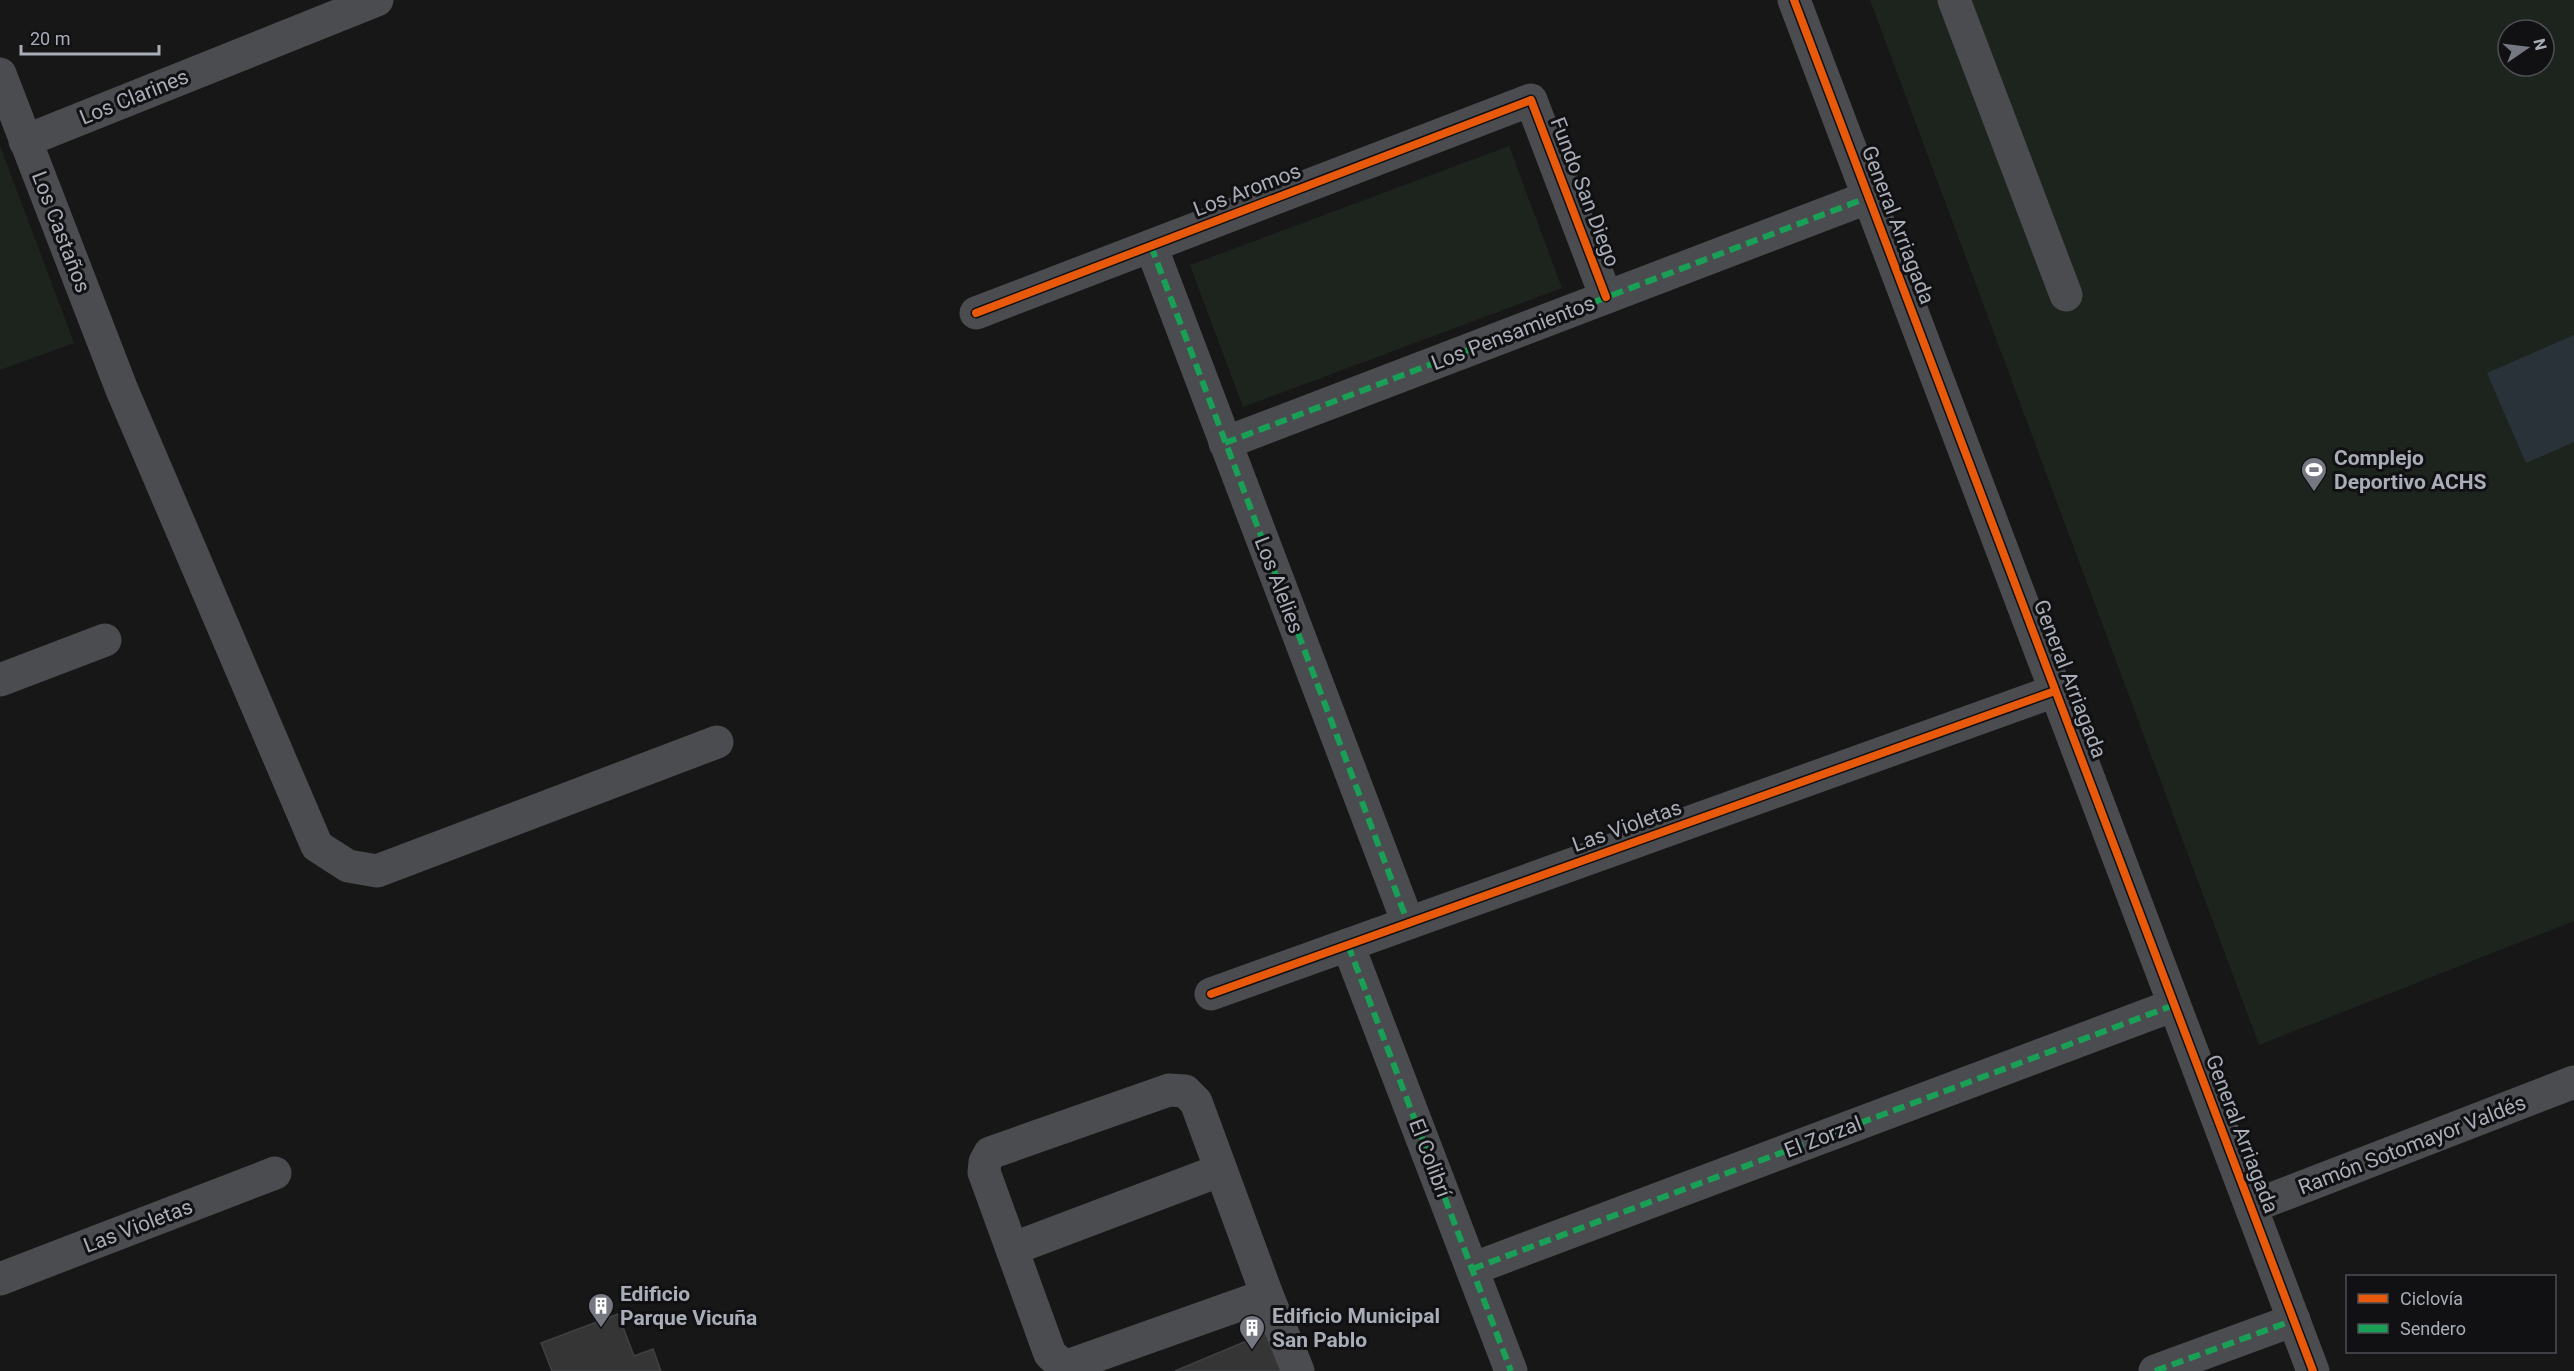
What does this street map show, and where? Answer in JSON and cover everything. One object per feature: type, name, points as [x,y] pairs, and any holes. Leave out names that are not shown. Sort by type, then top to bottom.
[{"type":"street","name":"Los Clarines","points":[[25,141],[377,0]]},
{"type":"street","name":"General Arriagada","points":[[1794,0],[2313,1371]]},
{"type":"street","points":[[1954,0],[2066,295]]},
{"type":"street","name":"Los Castaños","points":[[0,74],[122,390],[317,846],[348,866],[377,871],[717,742]]},
{"type":"street","name":"Los Aromos","points":[[976,313],[1531,100]]},
{"type":"street","name":"Fundo San Diego","points":[[1531,100],[1606,297]]},
{"type":"street","name":"Los Pensamientos","points":[[1225,443],[1869,197]]},
{"type":"street","name":"Los Alelies","points":[[1151,246],[1408,923]]},
{"type":"street","points":[[0,680],[105,640]]},
{"type":"street","name":"Las Violetas","points":[[1211,994],[2055,691]]},
{"type":"street","name":"El Colibrí","points":[[1348,945],[1511,1371]]},
{"type":"street","name":"El Zorzal","points":[[1472,1269],[2174,1005]]},
{"type":"street","name":"Ramón Sotomayor Valdés","points":[[2251,1207],[2574,1082]]},
{"type":"street","points":[[1267,1295],[1070,1365],[1060,1363],[1050,1354],[984,1172],[985,1162],[990,1153],[1168,1090],[1185,1091],[1196,1102],[1267,1295],[1298,1371]]},
{"type":"street","points":[[1012,1250],[1221,1170]]},
{"type":"street","name":"Las Violetas","points":[[0,1279],[275,1173]]},
{"type":"street","points":[[2155,1371],[2294,1320]]},
{"type":"shaded area","name":"Complejo Deportivo ACHS","points":[[1870,0],[2574,0],[2574,921],[2259,1045]]},
{"type":"shaded area","points":[[0,146],[74,343],[0,370]]},
{"type":"shaded area","points":[[1509,146],[1562,288],[1243,407],[1190,265]]},
{"type":"shaded area","points":[[2574,335],[2574,442],[2526,463],[2487,373]]},
{"type":"building","name":"Edificio Parque Vicuña","points":[[618,1314],[634,1356],[653,1349],[661,1371],[552,1371],[541,1343]]},
{"type":"building","name":"Edificio Municipal San Pablo","points":[[1273,1330],[1290,1371],[1175,1371]]},
{"type":"marked path","points":[[1225,443],[1869,197]]},
{"type":"marked path","points":[[1151,246],[1408,923]]},
{"type":"marked path","points":[[1348,945],[1511,1371]]},
{"type":"marked path","points":[[1472,1269],[2174,1005]]},
{"type":"marked path","points":[[2155,1371],[2294,1320]]},
{"type":"cycle path","points":[[1794,0],[2313,1371]]},
{"type":"cycle path","points":[[976,313],[1531,100],[1606,297]]},
{"type":"cycle path","points":[[1211,994],[2055,691]]},
{"type":"place","name":"Complejo Deportivo ACHS","points":[[2314,493]]},
{"type":"place","name":"Edificio Parque Vicuña","points":[[601,1329]]},
{"type":"place","name":"Edificio Municipal San Pablo","points":[[1252,1351]]}]
